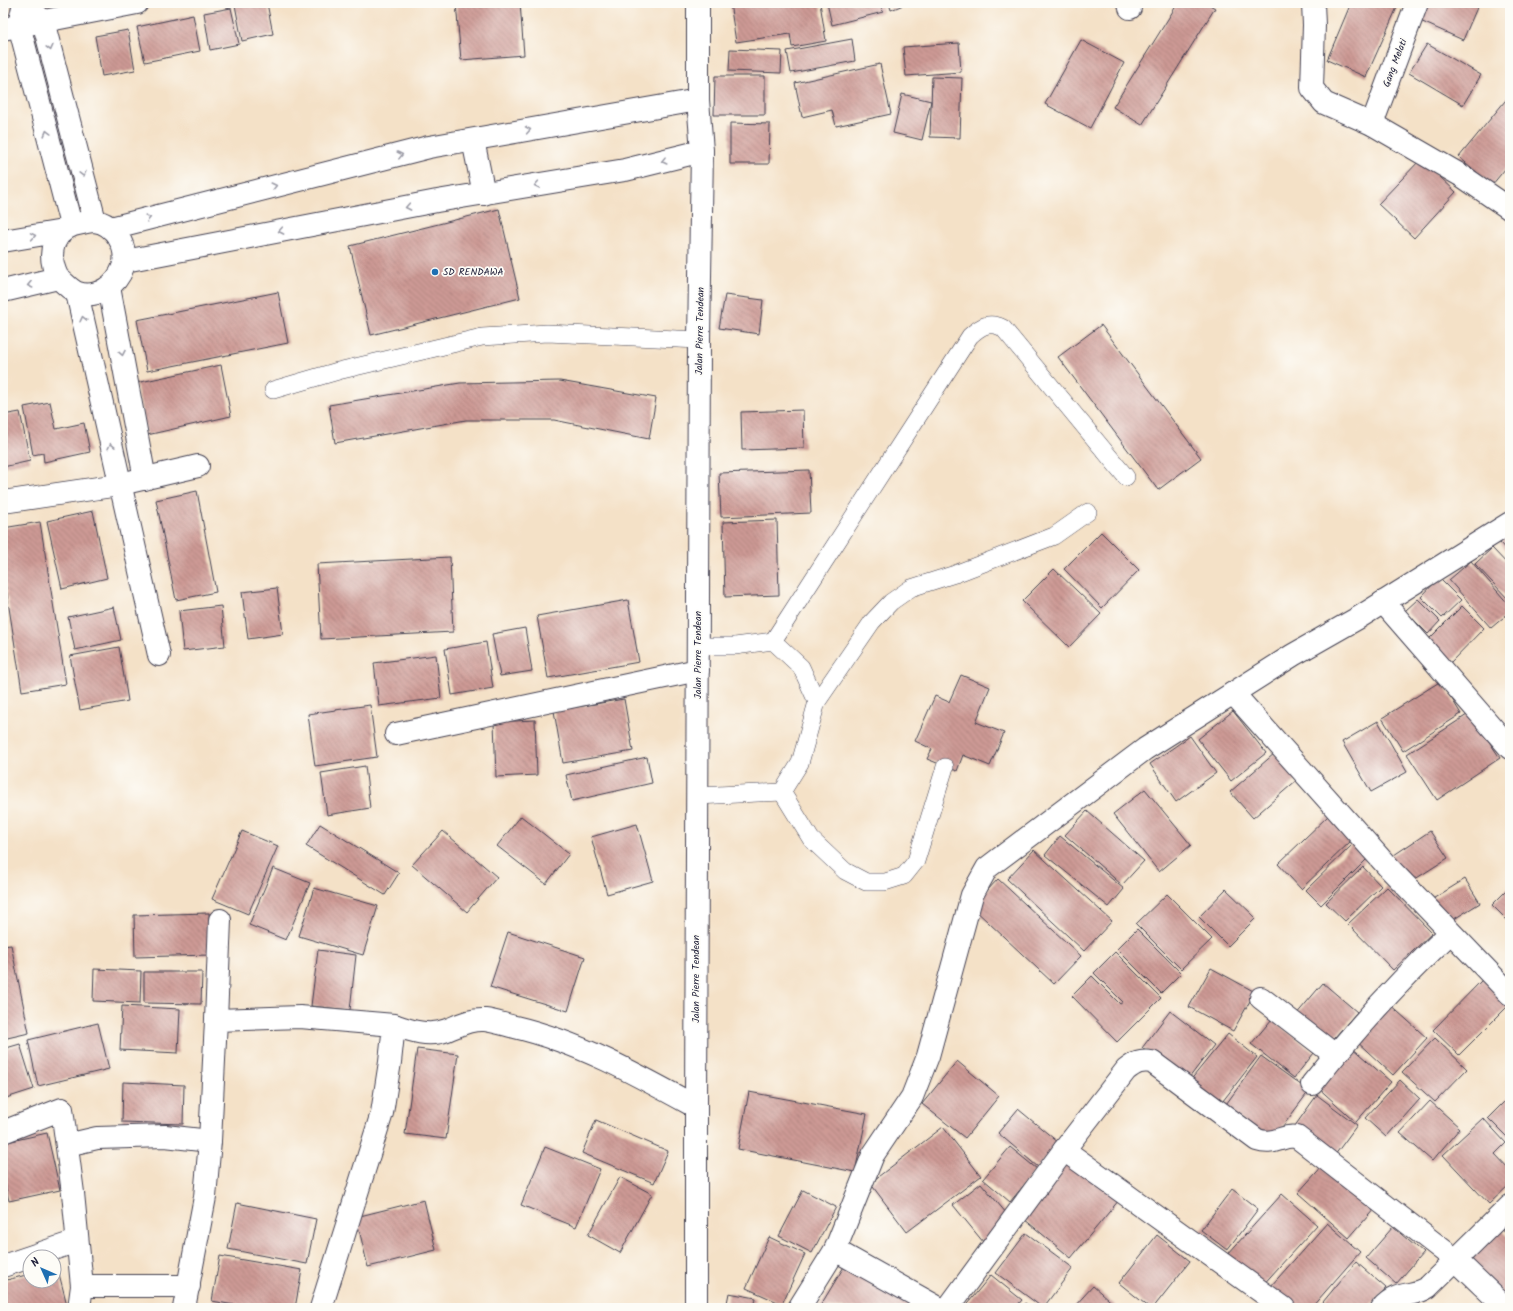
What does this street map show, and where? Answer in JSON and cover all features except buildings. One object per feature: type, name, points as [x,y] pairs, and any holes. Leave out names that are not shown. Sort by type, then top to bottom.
[{"type":"street","points":[[24,3],[43,21],[103,224],[122,243],[125,261],[120,275],[110,287],[94,293],[77,293],[58,278],[52,266],[52,254],[55,241],[67,228],[11,27],[24,3]]},
{"type":"street","points":[[11,27],[137,3]]},
{"type":"street","name":"Jalan Pierre Tendean","points":[[696,1308],[699,340],[702,152],[698,100],[698,3]]},
{"type":"street","points":[[1312,3],[1314,25],[1312,88],[1324,103],[1372,124],[1462,176],[1510,209]]},
{"type":"street","name":"Gang Melati","points":[[1372,124],[1418,3]]},
{"type":"street","points":[[3,241],[67,228],[103,224],[429,147],[698,100]]},
{"type":"street","points":[[473,140],[484,194]]},
{"type":"street","points":[[125,261],[437,201],[625,170],[702,152]]},
{"type":"street","points":[[3,291],[58,278]]},
{"type":"street","points":[[110,287],[145,479]]},
{"type":"street","points":[[77,293],[159,655]]},
{"type":"street","points":[[3,502],[120,484],[198,466]]},
{"type":"street","points":[[799,1308],[835,1250],[873,1155],[912,1097],[928,1056],[972,895],[987,868],[1145,750],[1293,655],[1383,602],[1510,523]]},
{"type":"street","points":[[1383,602],[1510,748]]},
{"type":"street","points":[[396,734],[698,670]]},
{"type":"street","points":[[1233,693],[1450,933],[1510,994]]},
{"type":"street","points":[[184,1308],[205,1197],[210,1141],[220,920]]},
{"type":"street","points":[[1312,1084],[1355,1030],[1403,977],[1450,933]]},
{"type":"street","points":[[1261,998],[1335,1055]]},
{"type":"street","points":[[216,1020],[300,1017],[394,1025],[413,1031],[432,1033],[447,1030],[465,1021],[484,1020],[536,1032],[582,1049],[635,1073],[696,1107]]},
{"type":"street","points":[[321,1308],[382,1113],[394,1025]]},
{"type":"street","points":[[948,1308],[1064,1150],[1126,1070],[1136,1062],[1152,1062],[1257,1140],[1273,1142],[1290,1136],[1297,1138],[1456,1261],[1506,1308]]},
{"type":"street","points":[[3,1132],[62,1109],[73,1193],[82,1286],[79,1308]]},
{"type":"street","points":[[67,1145],[97,1138],[166,1136],[210,1141]]},
{"type":"street","points":[[1064,1150],[1284,1308]]},
{"type":"street","points":[[1382,1308],[1386,1303],[1400,1295],[1423,1291],[1456,1261],[1510,1206]]},
{"type":"street","points":[[3,1266],[77,1241]]},
{"type":"street","points":[[835,1250],[939,1308]]},
{"type":"street","points":[[82,1286],[189,1286]]},
{"type":"lane","points":[[698,646],[735,646],[773,641],[970,336],[982,325],[996,324],[1003,328],[1126,477]]},
{"type":"lane","points":[[273,390],[338,371],[482,337],[547,333],[699,340]]},
{"type":"lane","points":[[782,792],[800,763],[817,702],[872,622],[891,602],[911,588],[962,571],[1054,536],[1088,512]]},
{"type":"lane","points":[[773,641],[801,667],[817,702]]},
{"type":"lane","points":[[782,792],[811,839],[845,871],[866,882],[885,882],[904,876],[916,861],[946,767]]},
{"type":"lane","points":[[697,796],[782,792]]},
{"type":"place","name":"SD RENDAWA","points":[[435,272]]}]
